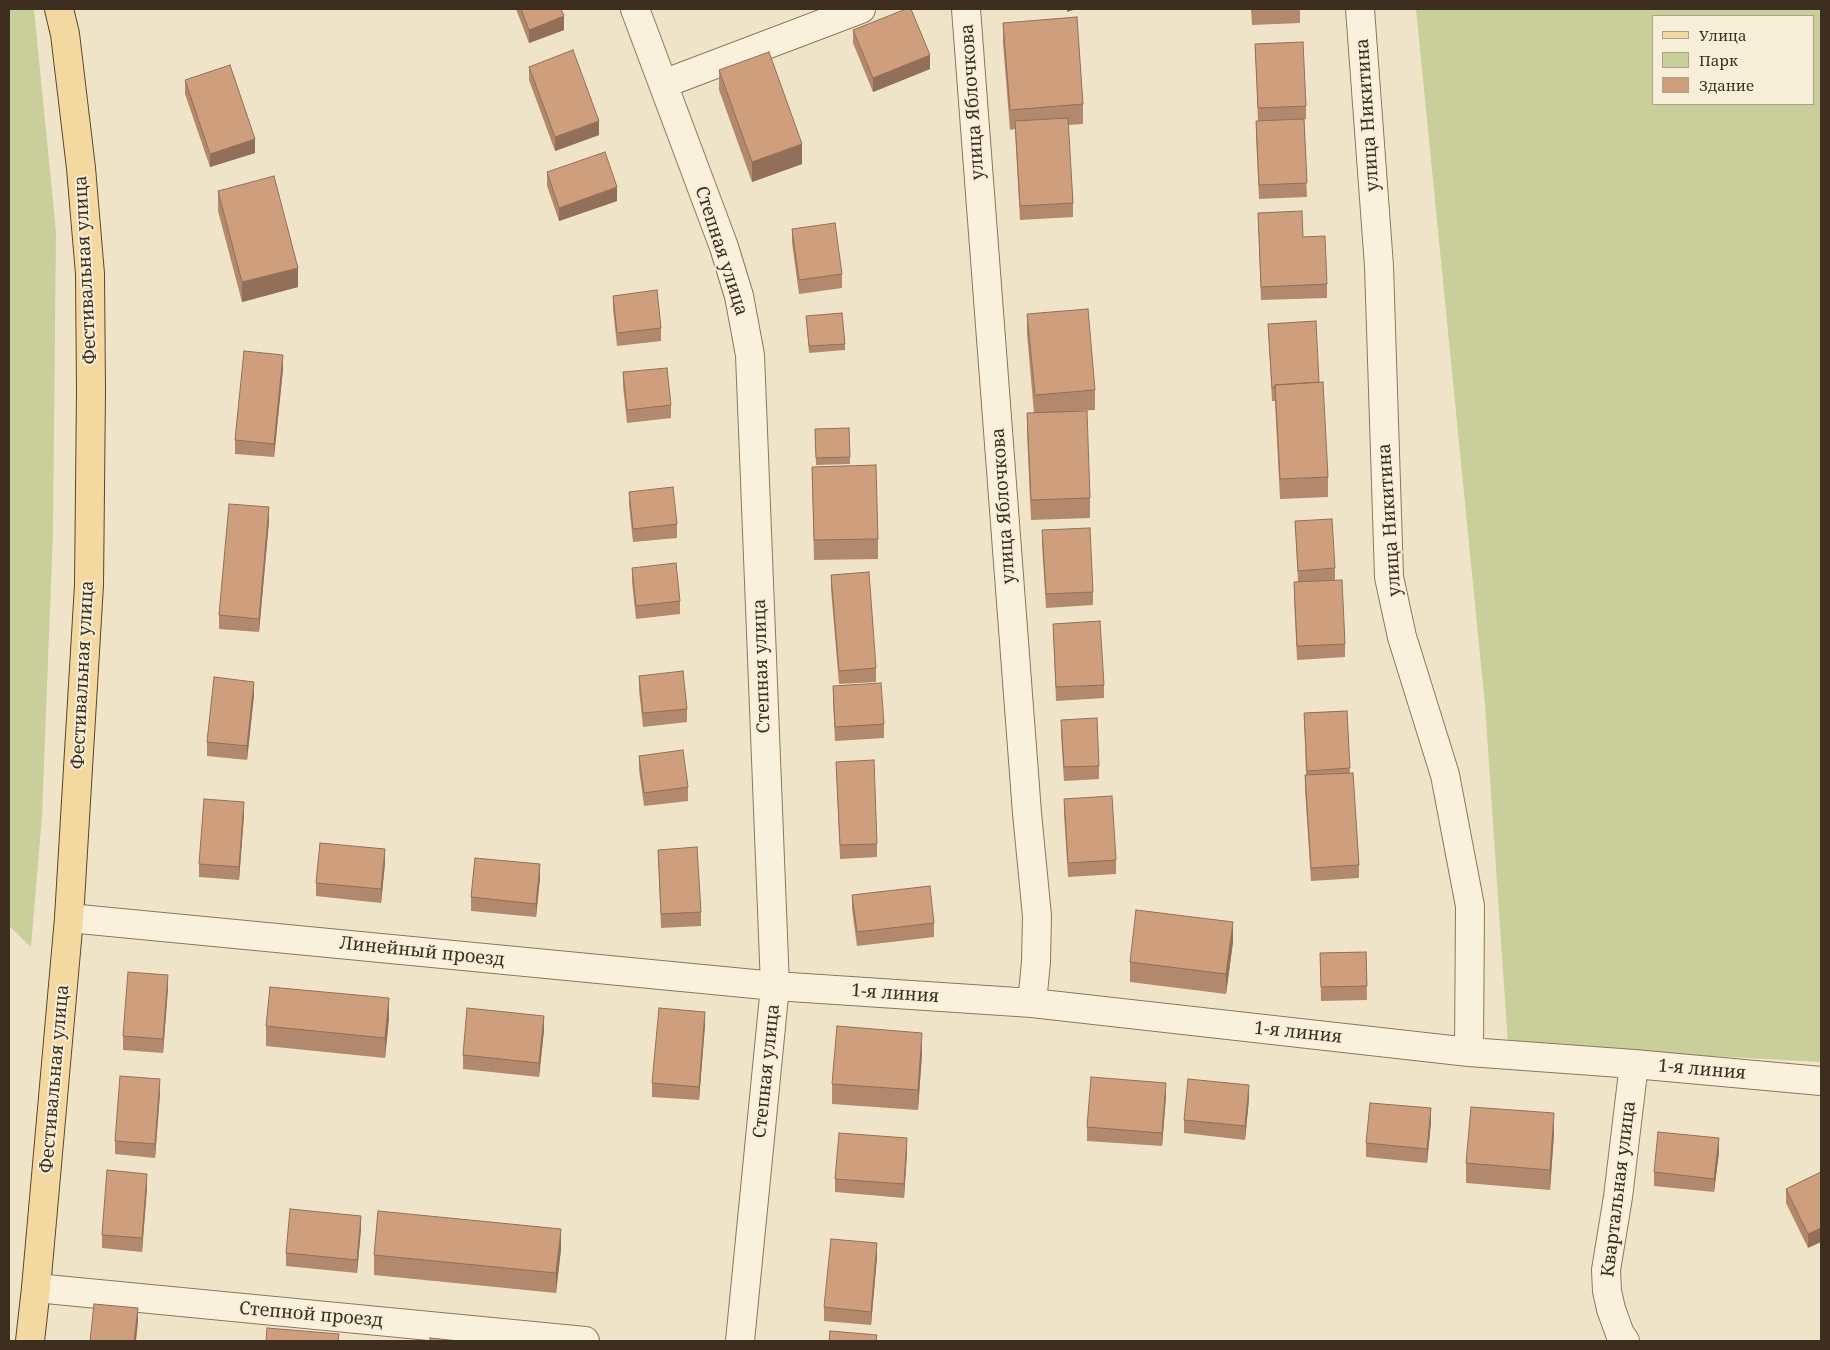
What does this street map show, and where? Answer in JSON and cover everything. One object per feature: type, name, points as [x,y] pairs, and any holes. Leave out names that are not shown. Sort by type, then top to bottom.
[{"type":"main road","name":"Фестивальная улица","points":[[30,1341],[69,918],[88,585],[91,391],[90,274],[81,168],[65,34],[59,9]]},
{"type":"street","name":"Степная улица","points":[[635,9],[724,247],[739,296],[750,355],[776,986],[740,1341]]},
{"type":"street","points":[[662,84],[861,9]]},
{"type":"street","name":"улица Яблочкова","points":[[966,9],[1027,813],[1037,916],[1036,962],[1032,1003]]},
{"type":"street","name":"улица Никитина","points":[[1360,9],[1379,266],[1389,577],[1402,636],[1445,775],[1470,906],[1469,1052]]},
{"type":"street","name":"Линейный проезд","points":[[69,918],[776,986]]},
{"type":"street","name":"1-я линия","points":[[776,986],[1032,1003],[1469,1052],[1634,1064],[1821,1081]]},
{"type":"street","name":"Квартальная улица","points":[[1625,1341],[1620,1334],[1611,1309],[1607,1291],[1606,1270],[1618,1197],[1634,1064]]},
{"type":"street","name":"Степной проезд","points":[[36,1288],[585,1341]]},
{"type":"green space","points":[[9,9],[34,9],[56,232],[53,532],[42,816],[31,947],[9,926]]},
{"type":"green space","points":[[1416,9],[1821,9],[1821,1062],[1508,1045],[1485,705]]},
{"type":"building","points":[[521,9],[561,9],[564,16],[529,30]]},
{"type":"building","points":[[906,9],[911,9],[930,55],[873,78],[853,30]]},
{"type":"building","points":[[1077,17],[1083,104],[1010,110],[1003,23]]},
{"type":"building","points":[[1303,42],[1306,106],[1258,108],[1255,44]]},
{"type":"building","points":[[573,50],[599,121],[555,137],[529,67]]},
{"type":"building","points":[[769,52],[802,144],[752,162],[719,70]]},
{"type":"building","points":[[230,65],[255,139],[210,154],[185,80]]},
{"type":"building","points":[[1068,118],[1073,203],[1020,206],[1015,121]]},
{"type":"building","points":[[1304,119],[1307,183],[1259,185],[1256,121]]},
{"type":"building","points":[[605,152],[617,187],[559,208],[547,172]]},
{"type":"building","points":[[274,176],[298,268],[242,282],[218,191]]},
{"type":"building","points":[[1302,211],[1303,237],[1325,236],[1327,284],[1261,287],[1258,213]]},
{"type":"building","points":[[835,223],[842,274],[799,280],[792,229]]},
{"type":"building","points":[[657,290],[661,328],[617,333],[613,296]]},
{"type":"building","points":[[1088,309],[1095,390],[1035,395],[1027,314]]},
{"type":"building","points":[[842,313],[845,344],[809,346],[806,316]]},
{"type":"building","points":[[1316,321],[1319,382],[1275,385],[1272,388],[1268,324]]},
{"type":"building","points":[[244,351],[283,355],[274,444],[235,440]]},
{"type":"building","points":[[667,368],[671,405],[627,410],[623,372]]},
{"type":"building","points":[[1323,382],[1328,477],[1280,479],[1275,385]]},
{"type":"building","points":[[1087,411],[1090,498],[1031,500],[1027,413]]},
{"type":"building","points":[[849,428],[850,457],[816,458],[815,429]]},
{"type":"building","points":[[876,465],[878,539],[814,540],[812,467]]},
{"type":"building","points":[[673,487],[677,524],[633,529],[629,492]]},
{"type":"building","points":[[229,504],[269,507],[259,619],[219,615]]},
{"type":"building","points":[[1332,519],[1335,568],[1298,571],[1295,521]]},
{"type":"building","points":[[1090,528],[1093,592],[1046,594],[1042,530]]},
{"type":"building","points":[[676,563],[680,601],[636,606],[632,568]]},
{"type":"building","points":[[869,572],[876,668],[839,671],[831,575]]},
{"type":"building","points":[[1342,580],[1345,644],[1297,646],[1294,582]]},
{"type":"building","points":[[1100,621],[1104,685],[1056,687],[1053,624]]},
{"type":"building","points":[[683,671],[687,709],[643,713],[639,676]]},
{"type":"building","points":[[214,677],[254,682],[247,746],[207,742]]},
{"type":"building","points":[[881,683],[884,724],[835,727],[833,686]]},
{"type":"building","points":[[1347,711],[1350,768],[1307,771],[1304,713]]},
{"type":"building","points":[[1097,718],[1099,766],[1064,767],[1061,720]]},
{"type":"building","points":[[683,750],[688,787],[644,793],[639,756]]},
{"type":"building","points":[[874,760],[877,844],[840,845],[836,762]]},
{"type":"building","points":[[1353,773],[1359,865],[1311,868],[1305,775]]},
{"type":"building","points":[[1112,796],[1116,860],[1068,863],[1064,799]]},
{"type":"building","points":[[204,799],[244,802],[239,867],[199,864]]},
{"type":"building","points":[[320,843],[385,849],[381,889],[316,883]]},
{"type":"building","points":[[697,847],[701,912],[661,914],[658,850]]},
{"type":"building","points":[[475,858],[540,864],[536,904],[471,897]]},
{"type":"building","points":[[930,886],[934,923],[857,932],[852,895]]},
{"type":"building","points":[[1136,910],[1233,922],[1226,974],[1130,962]]},
{"type":"building","points":[[1366,952],[1367,986],[1321,987],[1320,953]]},
{"type":"building","points":[[128,972],[168,975],[163,1039],[123,1036]]},
{"type":"building","points":[[270,987],[389,998],[385,1038],[266,1026]]},
{"type":"building","points":[[467,1008],[544,1016],[539,1063],[463,1055]]},
{"type":"building","points":[[659,1008],[705,1012],[699,1087],[652,1083]]},
{"type":"building","points":[[837,1026],[922,1033],[918,1090],[832,1084]]},
{"type":"building","points":[[120,1076],[160,1079],[155,1144],[115,1141]]},
{"type":"building","points":[[1091,1077],[1166,1083],[1162,1133],[1087,1127]]},
{"type":"building","points":[[1188,1079],[1249,1085],[1245,1126],[1184,1120]]},
{"type":"building","points":[[1370,1103],[1431,1108],[1427,1149],[1366,1143]]},
{"type":"building","points":[[1471,1107],[1554,1113],[1550,1170],[1466,1163]]},
{"type":"building","points":[[1658,1132],[1719,1138],[1714,1179],[1654,1172]]},
{"type":"building","points":[[839,1133],[907,1138],[904,1184],[835,1179]]},
{"type":"building","points":[[107,1170],[147,1174],[142,1238],[102,1235]]},
{"type":"building","points":[[1821,1172],[1821,1228],[1808,1234],[1786,1189]]},
{"type":"building","points":[[290,1209],[361,1216],[357,1260],[286,1253]]},
{"type":"building","points":[[378,1211],[561,1229],[556,1273],[374,1255]]},
{"type":"building","points":[[831,1239],[877,1243],[871,1312],[824,1307]]},
{"type":"building","points":[[94,1304],[138,1308],[134,1341],[90,1341]]},
{"type":"building","points":[[267,1328],[339,1334],[338,1341],[266,1341]]},
{"type":"building","points":[[830,1331],[877,1335],[876,1341],[829,1341]]},
{"type":"building","points":[[430,1338],[459,1341],[430,1341]]}]
